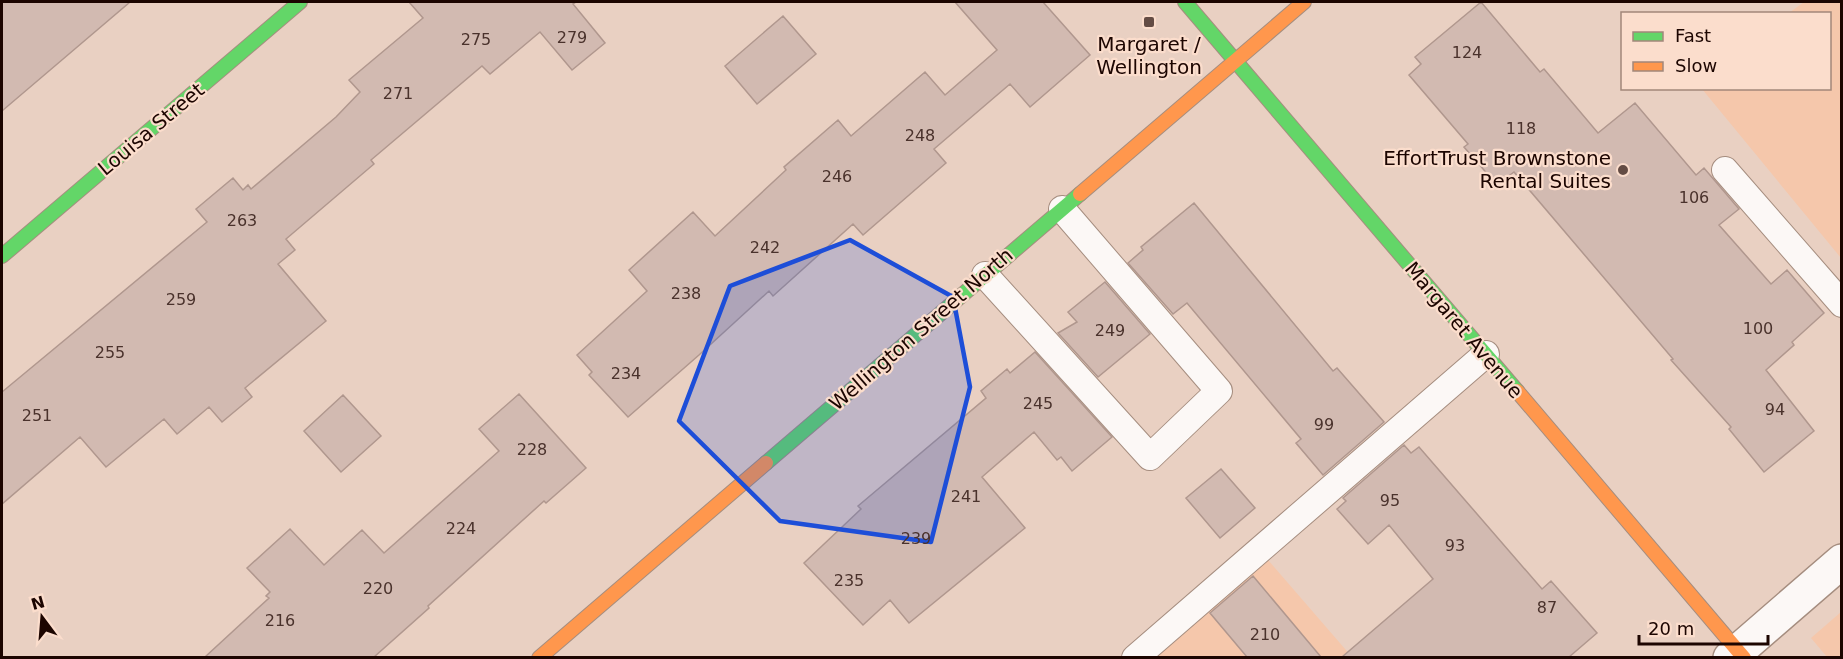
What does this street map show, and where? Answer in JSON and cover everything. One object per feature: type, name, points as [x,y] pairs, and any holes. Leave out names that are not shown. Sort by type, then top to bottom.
[{"type":"street","name":"Louisa Street","points":[[2,256],[300,2]]},
{"type":"street","name":"Margaret Avenue","points":[[1185,2],[1486,354],[1738,655]]},
{"type":"street","name":"Wellington Street North","points":[[538,657],[1304,2]]},
{"type":"street","points":[[1738,655],[1842,561]]},
{"type":"lane","points":[[1725,170],[1842,304]]},
{"type":"lane","points":[[985,275],[1150,457],[1219,391],[1062,209]]},
{"type":"lane","points":[[1135,657],[1486,354]]},
{"type":"highlighted area","points":[[850,240],[953,297],[970,387],[931,542],[780,521],[679,421],[730,286]]},
{"type":"shaded area","points":[[1804,2],[1841,2],[1841,258],[1703,90],[1831,90],[1831,12],[1790,12]]},
{"type":"shaded area","points":[[1268,560],[1352,657],[1153,658]]},
{"type":"shaded area","points":[[1841,612],[1841,657],[1827,657],[1811,638]]},
{"type":"building","points":[[2,2],[130,2],[2,111]]},
{"type":"building","points":[[409,2],[576,2],[573,4],[605,43],[572,70],[540,32],[490,74],[482,66],[371,160],[374,164],[286,239],[295,250],[278,264],[326,321],[245,388],[252,397],[222,422],[209,407],[177,434],[164,419],[106,467],[80,437],[2,504],[2,392],[207,222],[196,209],[233,178],[243,190],[248,185],[251,189],[336,117],[360,92],[349,80],[423,18]]},
{"type":"building","points":[[955,2],[1043,2],[1090,55],[1030,107],[1010,84],[934,149],[946,163],[863,235],[853,224],[773,296],[769,291],[628,417],[589,375],[592,372],[577,355],[647,291],[629,270],[693,212],[715,236],[786,170],[784,167],[838,120],[851,136],[925,72],[945,95],[997,50]]},
{"type":"building","points":[[1481,2],[1540,72],[1544,69],[1598,133],[1635,103],[1696,175],[1704,168],[1739,209],[1719,225],[1771,284],[1787,270],[1824,313],[1766,370],[1814,431],[1764,472],[1729,429],[1731,427],[1671,360],[1673,359],[1514,172],[1497,185],[1464,147],[1468,144],[1409,75],[1421,64],[1415,57]]},
{"type":"building","points":[[783,16],[816,54],[757,104],[725,66]]},
{"type":"building","points":[[1194,203],[1333,371],[1337,368],[1384,422],[1323,475],[1296,443],[1301,439],[1187,303],[1173,314],[1128,263],[1143,250],[1141,247]]},
{"type":"building","points":[[1105,282],[1150,334],[1098,377],[1058,333],[1077,322],[1068,312]]},
{"type":"building","points":[[1035,352],[1112,437],[1072,471],[1061,457],[1057,460],[1034,432],[982,477],[1025,528],[909,623],[890,600],[863,625],[804,563],[861,509],[858,506],[986,398],[981,391],[1007,369],[1010,373]]},
{"type":"building","points":[[519,394],[586,468],[546,503],[544,501],[374,657],[205,657],[269,598],[266,596],[270,592],[247,568],[290,529],[324,565],[362,530],[384,553],[499,451],[479,429]]},
{"type":"building","points":[[343,395],[381,436],[341,472],[304,431]]},
{"type":"building","points":[[1404,445],[1411,453],[1419,447],[1542,589],[1551,581],[1597,633],[1569,657],[1342,657],[1433,579],[1389,525],[1368,544],[1337,509],[1346,501],[1343,498]]},
{"type":"building","points":[[1221,469],[1255,508],[1220,538],[1186,498]]},
{"type":"building","points":[[1253,576],[1321,657],[1247,657],[1210,613]]},
{"type":"traffic: fast","points":[[2,256],[300,2]]},
{"type":"traffic: fast","points":[[1185,2],[1517,391]]},
{"type":"traffic: fast","points":[[766,463],[1080,194]]},
{"type":"traffic: slow","points":[[1080,194],[1304,2]]},
{"type":"traffic: slow","points":[[1517,391],[1744,658]]},
{"type":"traffic: slow","points":[[539,658],[766,463]]},
{"type":"place","name":"Margaret / Wellington","points":[[1149,22]]},
{"type":"place","name":"EffortTrust Brownstone Rental Suites","points":[[1623,170]]}]
